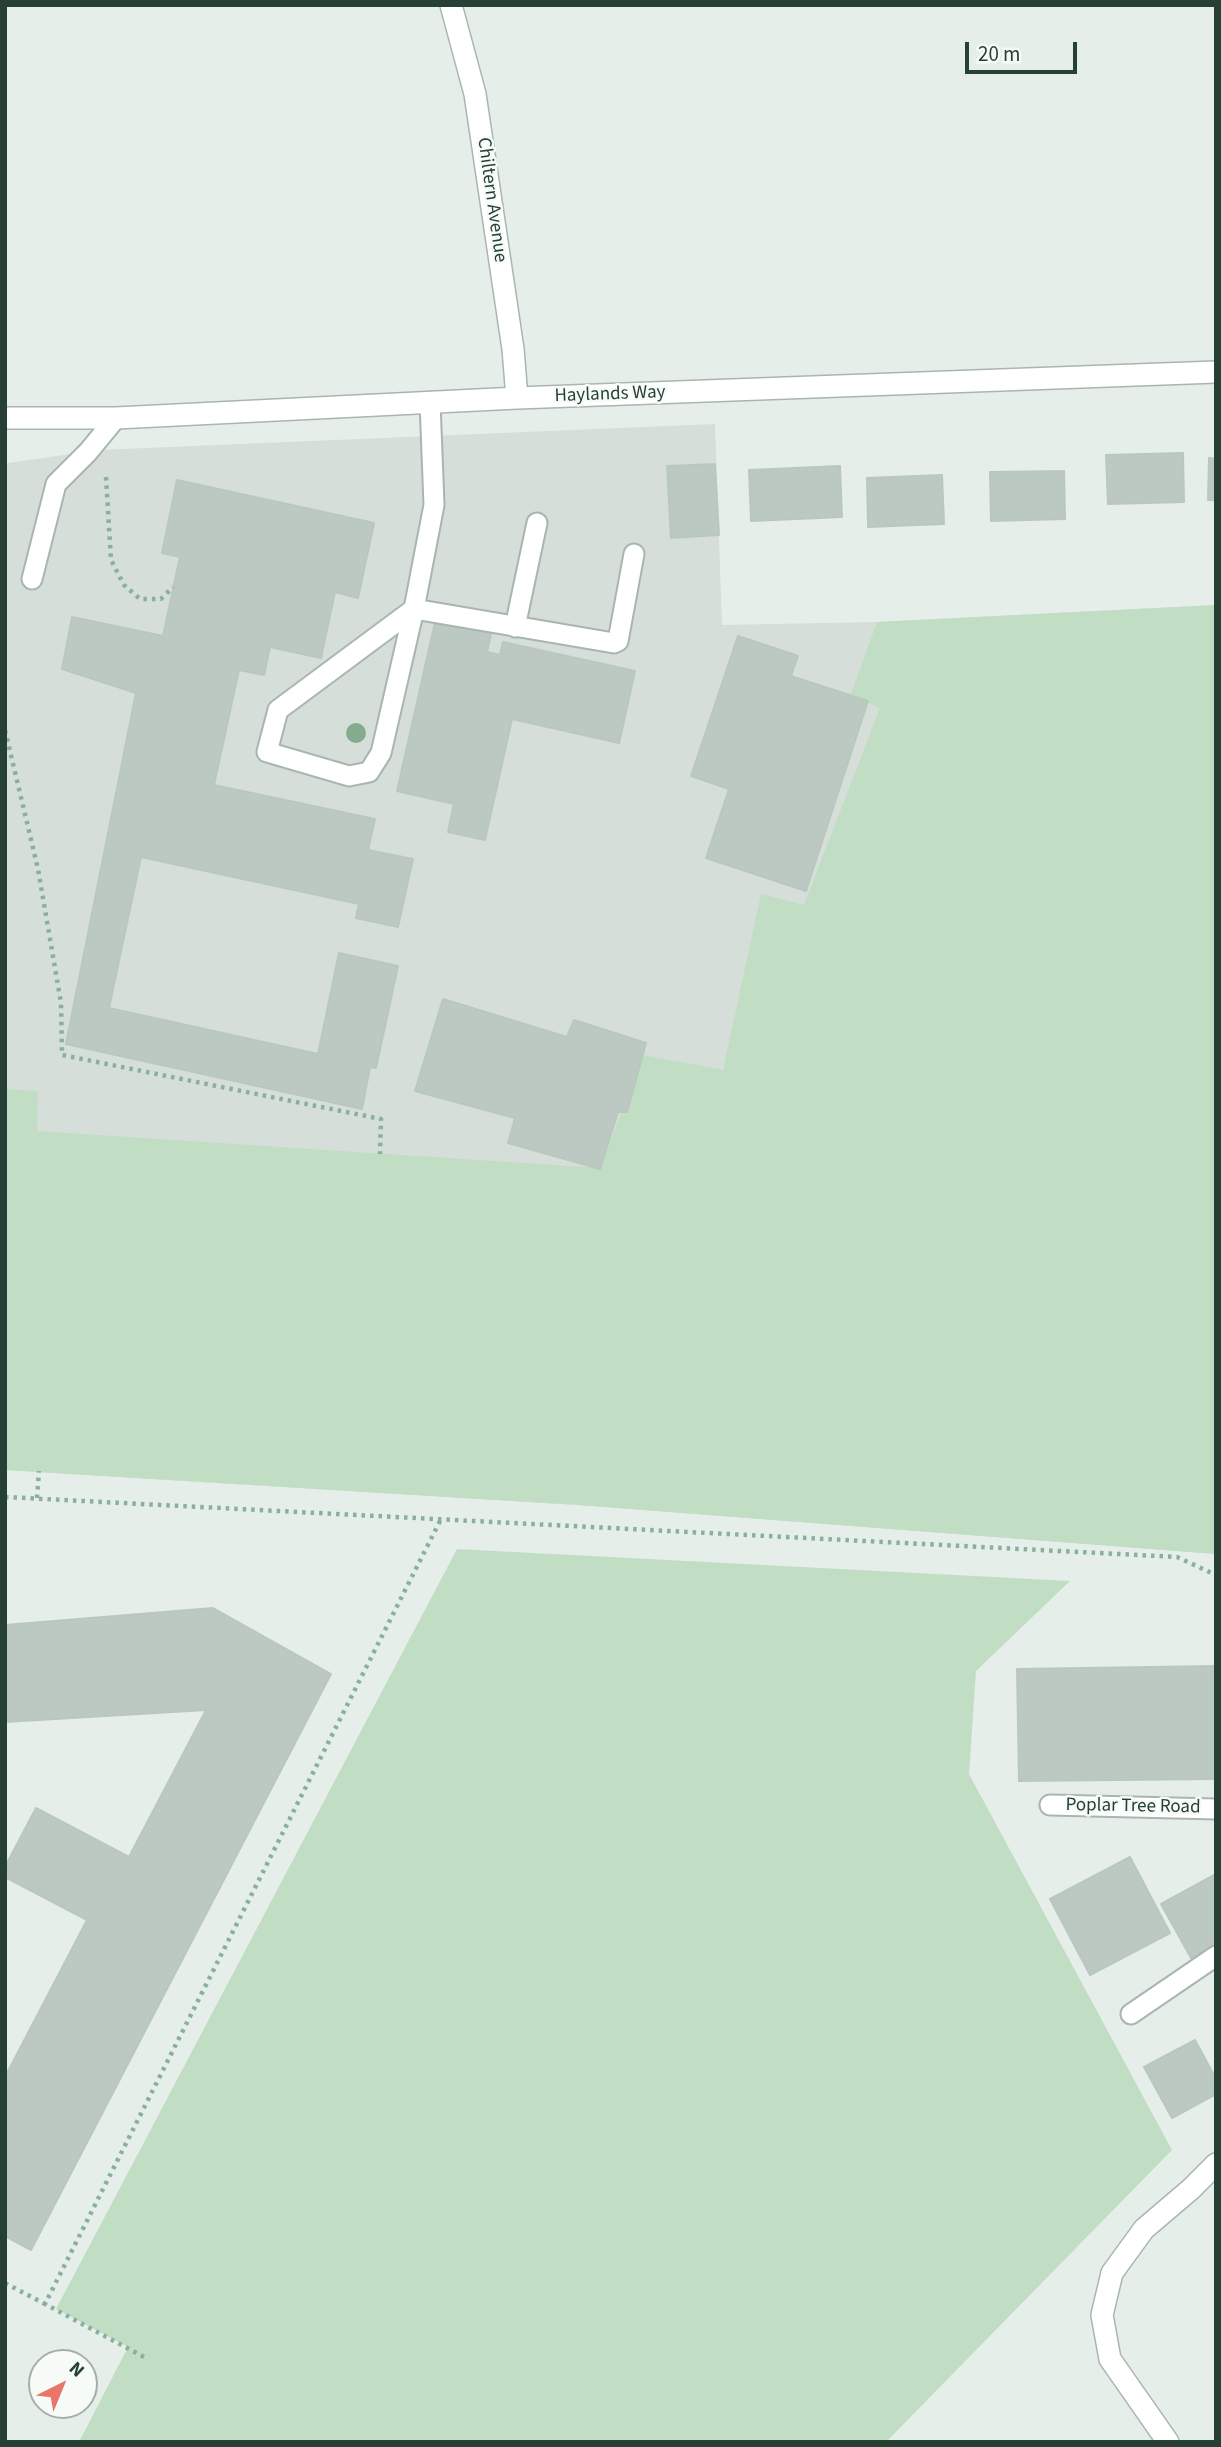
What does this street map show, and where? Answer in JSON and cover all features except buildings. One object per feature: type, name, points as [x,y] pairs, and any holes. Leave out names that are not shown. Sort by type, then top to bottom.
[{"type":"street","name":"Chiltern Avenue","points":[[451,5],[475,94],[513,349],[517,398]]},
{"type":"street","name":"Haylands Way","points":[[5,418],[117,418],[517,398],[1216,372]]},
{"type":"street","points":[[1168,2442],[1110,2360],[1102,2315],[1112,2273],[1144,2229],[1216,2164]]},
{"type":"lane","points":[[430,402],[434,505],[414,609],[381,753],[369,772],[349,776],[267,752],[278,710],[414,609],[614,643],[618,641],[634,554]]},
{"type":"lane","points":[[32,579],[56,484],[117,418]]},
{"type":"lane","points":[[515,627],[537,523]]},
{"type":"lane","name":"Poplar Tree Road","points":[[1050,1805],[1216,1809]]},
{"type":"lane","points":[[1131,2014],[1216,1956]]},
{"type":"path","points":[[107,471],[105,481],[111,560],[124,585],[140,599],[161,599],[173,587]]},
{"type":"path","points":[[5,730],[38,869],[61,1003],[62,1055],[381,1119],[380,1154]]},
{"type":"path","points":[[37,1498],[38,1471]]},
{"type":"path","points":[[5,1497],[1177,1557],[1216,1575]]},
{"type":"path","points":[[45,2304],[440,1519]]},
{"type":"path","points":[[5,2283],[144,2357]]},
{"type":"shaded area","points":[[715,424],[722,625],[877,622],[1216,605],[1216,1554],[578,1505],[5,1470],[5,468],[8,463],[99,450]]},
{"type":"green space","points":[[1216,605],[1216,1554],[578,1505],[5,1470],[5,1089],[38,1091],[37,1131],[600,1168],[643,1055],[723,1070],[761,894],[804,905],[880,708],[851,694],[877,622]]},
{"type":"green space","points":[[457,1549],[1070,1581],[976,1671],[969,1774],[1172,2150],[886,2442],[79,2442],[91,2419],[98,2419],[98,2405],[128,2347],[56,2309]]}]
